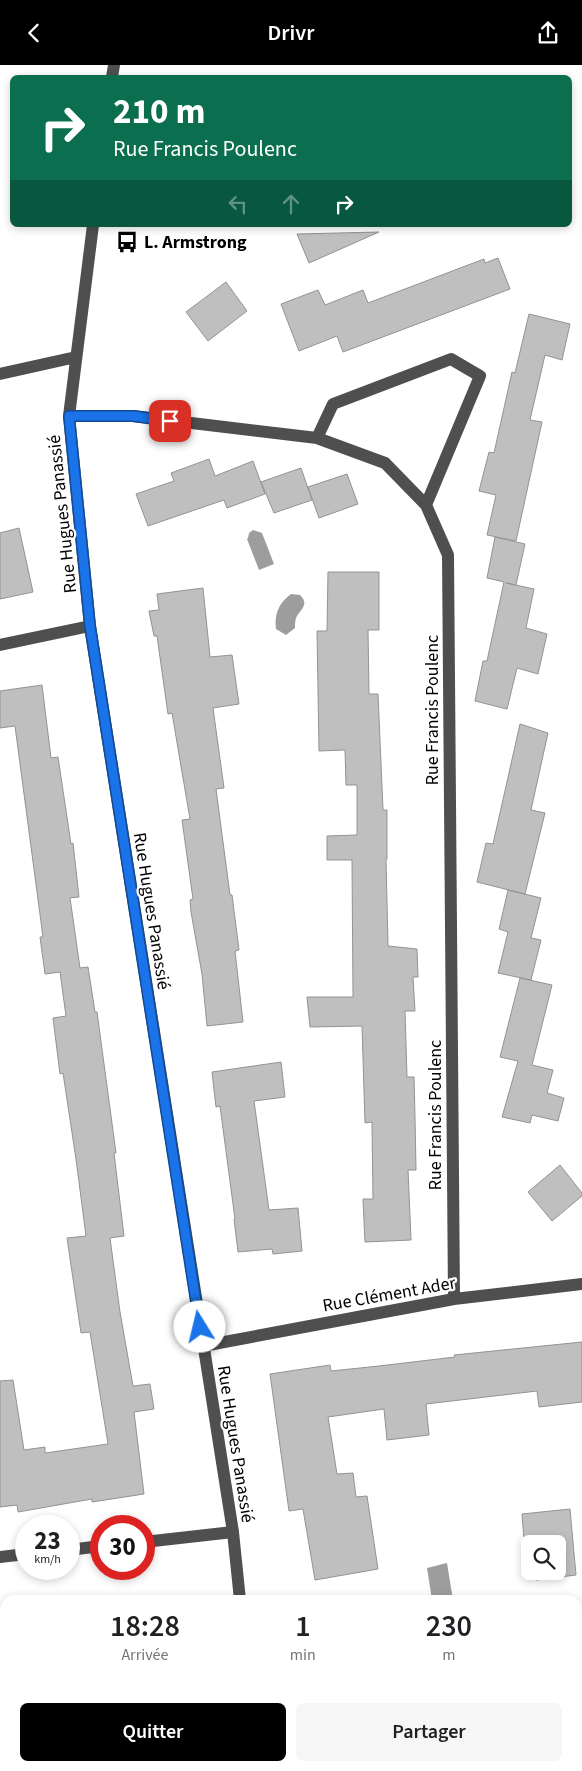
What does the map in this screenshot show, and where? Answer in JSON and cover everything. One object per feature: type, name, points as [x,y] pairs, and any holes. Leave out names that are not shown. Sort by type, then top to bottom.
[{"type":"street","name":"Rue Hugues Panassié","points":[[93,227],[69,416],[90,626],[202,1346],[233,1532],[239,1595]]},
{"type":"street","points":[[0,374],[76,357]]},
{"type":"street","points":[[316,439],[333,404],[451,359],[480,376],[426,505]]},
{"type":"street","name":"Rue Francis Poulenc","points":[[69,416],[133,416],[316,439],[385,463],[426,505],[448,555],[454,1299]]},
{"type":"street","points":[[0,645],[90,626]]},
{"type":"street","name":"Rue Clément Ader","points":[[202,1346],[454,1299],[582,1284]]},
{"type":"street","points":[[155,1541],[233,1532]]},
{"type":"street","points":[[0,1557],[15,1555]]},
{"type":"shaded area","points":[[253,530],[262,533],[274,564],[259,570],[247,539],[249,533]]},
{"type":"shaded area","points":[[291,594],[300,595],[304,603],[303,608],[296,617],[295,628],[286,635],[276,629],[276,618],[280,605]]},
{"type":"shaded area","points":[[447,1563],[452,1595],[431,1595],[427,1568]]},
{"type":"building","points":[[379,232],[309,263],[297,234]]},
{"type":"building","points":[[498,258],[510,289],[343,352],[337,336],[299,351],[281,304],[318,290],[325,305],[363,290],[368,303],[484,259],[485,263]]},
{"type":"building","points":[[226,282],[247,311],[208,341],[186,312]]},
{"type":"building","points":[[529,314],[570,324],[562,360],[545,355],[530,420],[542,422],[516,541],[487,535],[496,495],[479,491],[489,452],[494,453],[512,372],[515,373]]},
{"type":"building","points":[[209,459],[215,476],[253,461],[265,494],[227,508],[224,500],[148,526],[136,494],[174,481],[171,473]]},
{"type":"building","points":[[301,468],[312,500],[274,513],[261,482]]},
{"type":"building","points":[[347,474],[358,504],[319,518],[308,487]]},
{"type":"building","points":[[19,528],[33,592],[0,599],[0,533]]},
{"type":"building","points":[[495,537],[525,544],[516,585],[506,583],[534,589],[526,628],[547,634],[538,674],[517,668],[507,709],[475,701],[483,661],[487,661],[504,582],[487,578]]},
{"type":"building","points":[[328,572],[379,572],[379,630],[368,630],[369,694],[378,694],[383,810],[387,810],[388,946],[417,949],[418,977],[413,977],[415,1011],[405,1011],[407,1077],[414,1077],[416,1170],[408,1170],[411,1240],[365,1242],[363,1199],[373,1199],[372,1122],[365,1123],[362,1026],[310,1027],[307,997],[353,997],[352,860],[327,860],[327,836],[357,835],[357,785],[346,785],[345,750],[319,751],[317,631],[327,631]]},
{"type":"building","points":[[203,588],[210,657],[232,655],[239,704],[213,708],[224,788],[216,789],[239,950],[235,951],[243,1022],[207,1026],[202,974],[191,912],[190,900],[193,899],[182,820],[190,819],[172,713],[168,714],[157,636],[154,636],[149,611],[159,610],[157,594]]},
{"type":"building","points":[[42,685],[51,758],[58,757],[71,844],[73,843],[79,897],[70,898],[80,968],[88,967],[95,1012],[97,1012],[116,1153],[114,1153],[124,1236],[110,1238],[120,1312],[133,1386],[150,1384],[154,1409],[134,1412],[144,1494],[92,1502],[92,1499],[18,1512],[17,1505],[0,1507],[0,1381],[13,1380],[24,1450],[45,1447],[45,1453],[108,1444],[90,1332],[81,1333],[67,1238],[86,1236],[63,1073],[60,1074],[53,1018],[66,1016],[60,972],[45,974],[40,937],[43,937],[15,726],[0,728],[0,691]]},
{"type":"building","points":[[520,724],[548,733],[531,810],[545,813],[525,894],[477,882],[486,843],[493,844]]},
{"type":"building","points":[[508,890],[541,898],[531,938],[541,940],[531,980],[498,973],[508,932],[499,929]]},
{"type":"building","points":[[520,978],[552,985],[532,1065],[553,1070],[547,1093],[564,1098],[558,1121],[532,1115],[530,1123],[502,1117],[518,1061],[500,1057]]},
{"type":"building","points":[[281,1062],[285,1097],[254,1101],[269,1210],[298,1208],[302,1251],[273,1254],[272,1249],[238,1252],[220,1106],[216,1107],[212,1072]]},
{"type":"building","points":[[560,1165],[582,1193],[582,1196],[552,1221],[528,1192]]},
{"type":"building","points":[[582,1342],[582,1402],[539,1407],[537,1391],[426,1404],[429,1435],[387,1440],[384,1409],[328,1417],[337,1474],[353,1473],[356,1497],[367,1496],[378,1569],[315,1580],[303,1509],[289,1511],[270,1374],[330,1365],[331,1371],[455,1357],[454,1355]]},
{"type":"building","points":[[570,1509],[576,1575],[566,1576],[566,1535],[524,1535],[522,1514]]},
{"type":"place","name":"L. Armstrong","points":[[127,242]]},
{"type":"route","points":[[170,421],[133,416],[69,416],[90,626],[200,1327]]}]
